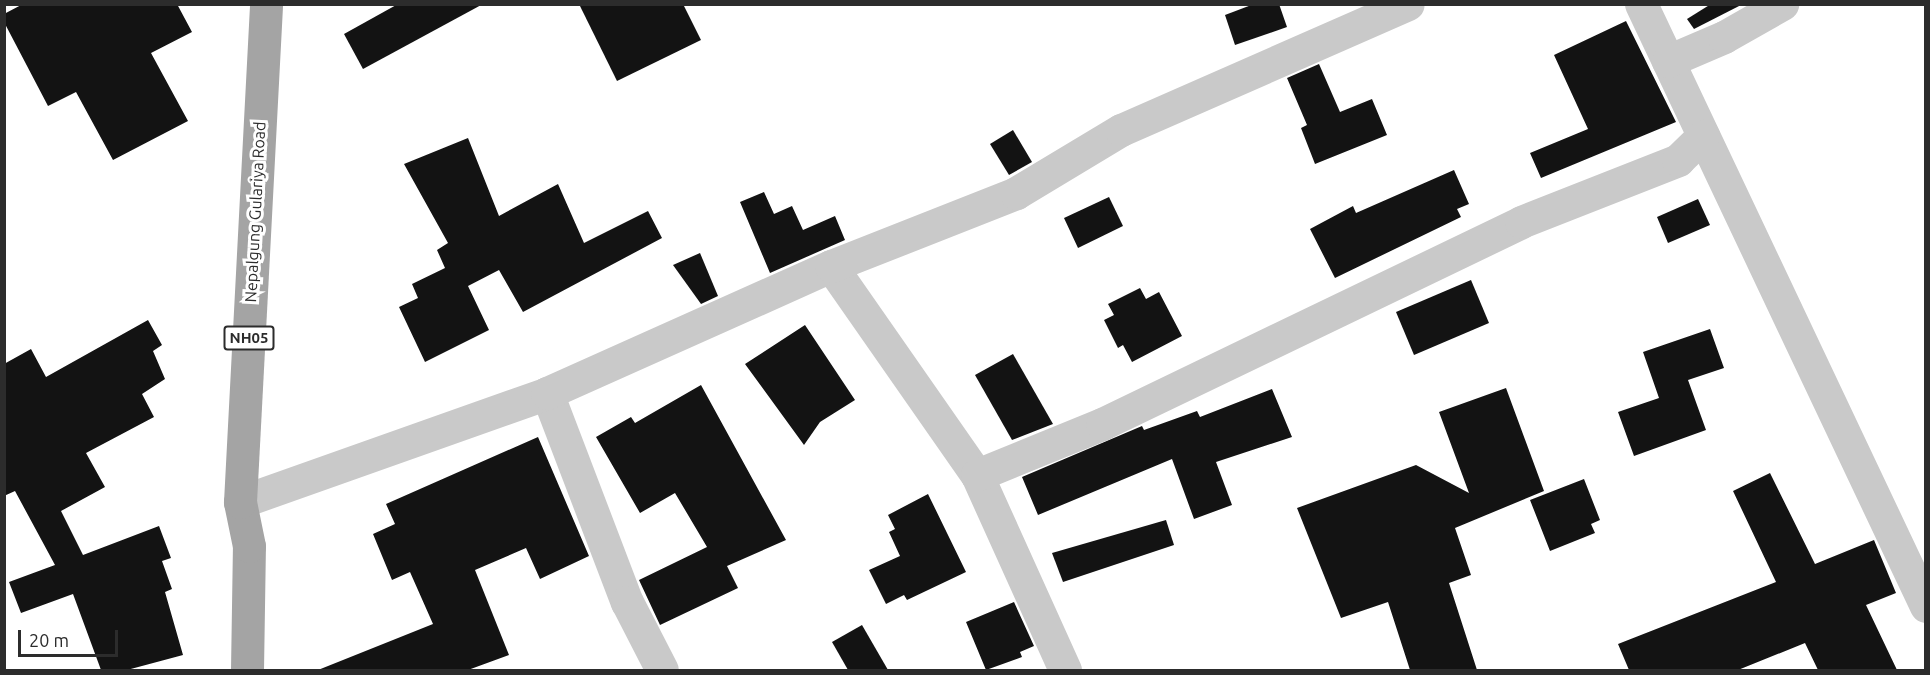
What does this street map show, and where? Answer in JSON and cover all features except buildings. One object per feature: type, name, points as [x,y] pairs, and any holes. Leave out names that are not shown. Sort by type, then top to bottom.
[{"type":"main road","name":"Nepalgung Gulariya Road","points":[[247,670],[249,546],[240,502],[266,4]]},
{"type":"street","points":[[240,502],[547,393],[831,266],[1016,193],[1121,130],[1408,4]]},
{"type":"street","points":[[1641,4],[1926,606]]},
{"type":"street","points":[[1668,61],[1724,37],[1782,4]]},
{"type":"street","points":[[978,475],[1102,424],[1521,222],[1678,160],[1703,136]]},
{"type":"street","points":[[831,266],[978,475],[1065,670]]},
{"type":"street","points":[[547,393],[627,602],[662,670]]}]
